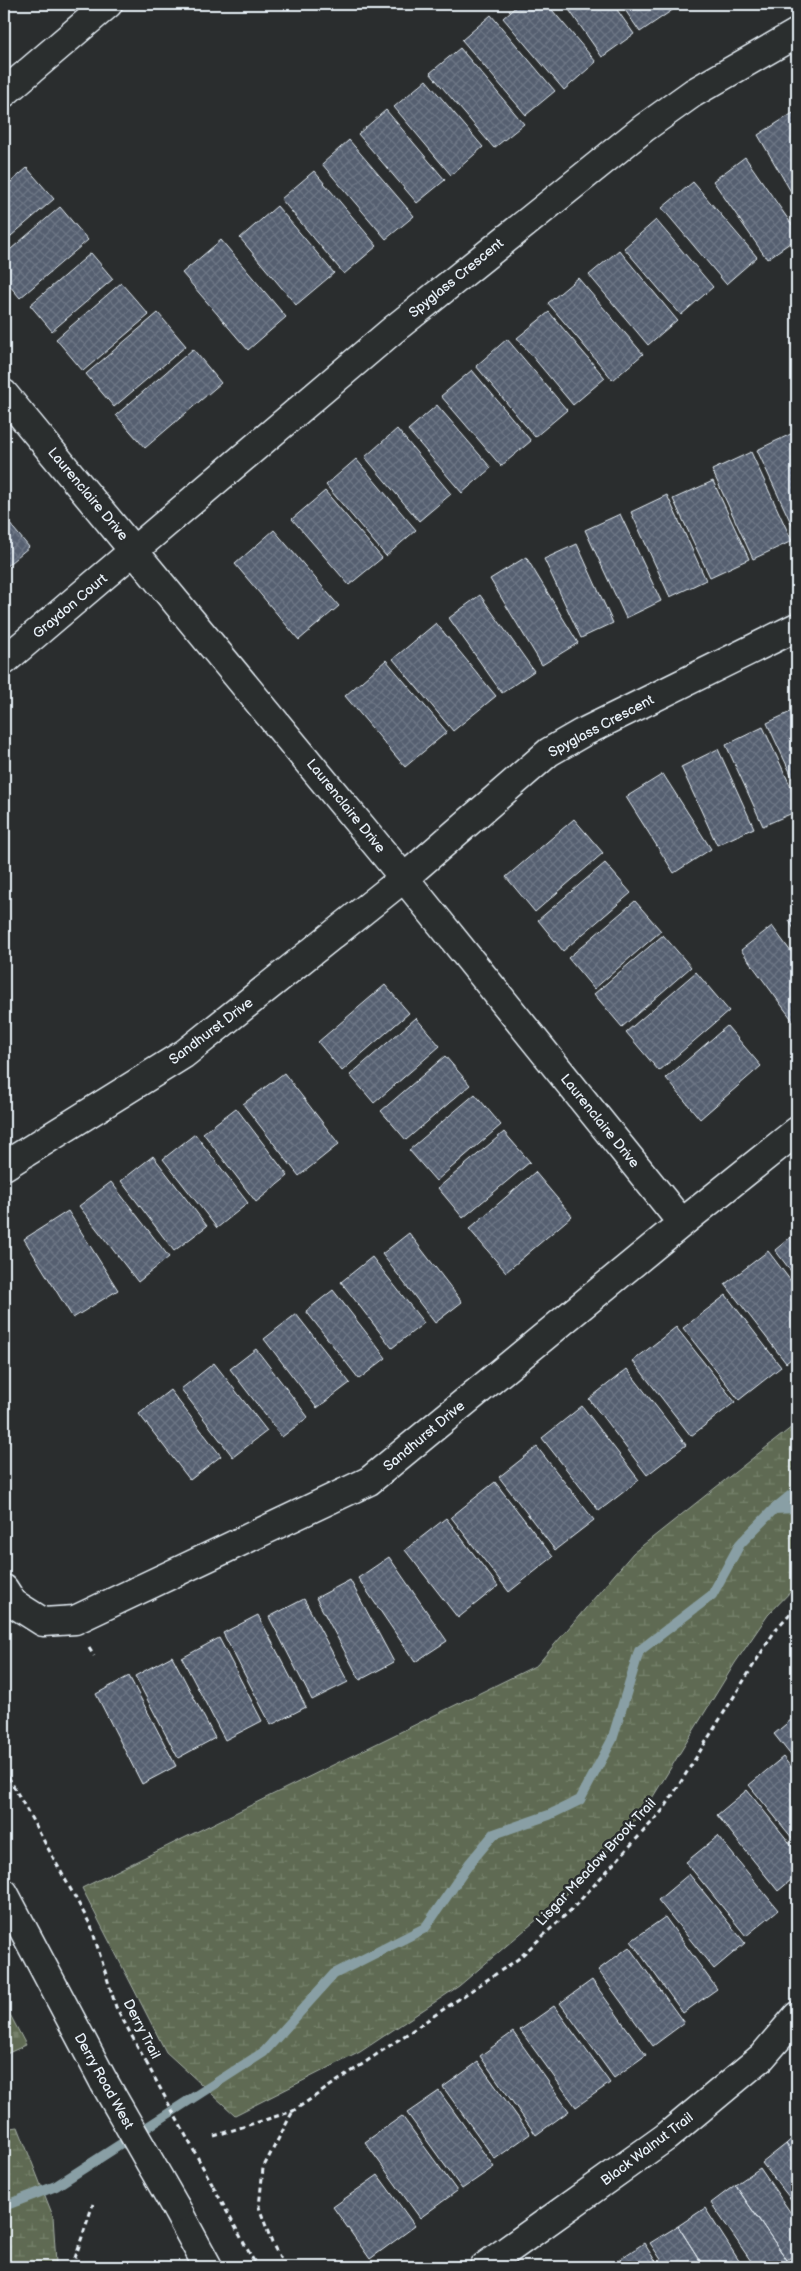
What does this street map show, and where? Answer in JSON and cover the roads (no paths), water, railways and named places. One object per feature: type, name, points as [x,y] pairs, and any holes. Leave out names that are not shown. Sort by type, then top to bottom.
[{"type":"street","points":[[4,94],[108,4]]},
{"type":"street","name":"Spyglass Crescent","points":[[135,551],[393,330],[644,128],[692,93],[797,33]]},
{"type":"street","name":"Laurenclaire Drive","points":[[4,394],[404,878],[682,1223]]},
{"type":"street","name":"Graydon Court","points":[[4,660],[135,551]]},
{"type":"street","name":"Spyglass Crescent","points":[[404,878],[549,752],[582,733],[797,627]]},
{"type":"street","name":"Sandhurst Drive","points":[[4,1166],[184,1054],[404,878]]},
{"type":"street","name":"Sandhurst Drive","points":[[4,1589],[13,1603],[43,1622],[75,1620],[369,1481],[682,1223],[797,1131]]},
{"type":"street","name":"Derry Road West","points":[[4,1893],[104,2082],[208,2267]]},
{"type":"street","name":"Black Walnut Trail","points":[[484,2267],[666,2137],[762,2057],[797,2016]]},
{"type":"waterway","points":[[4,2206],[56,2186],[264,2052],[334,1974],[425,1928],[469,1864],[494,1834],[549,1815],[580,1800],[612,1740],[639,1651],[712,1595],[740,1544],[774,1509],[797,1490]]},
{"type":"waterway","points":[[774,1509],[797,1508]]}]
